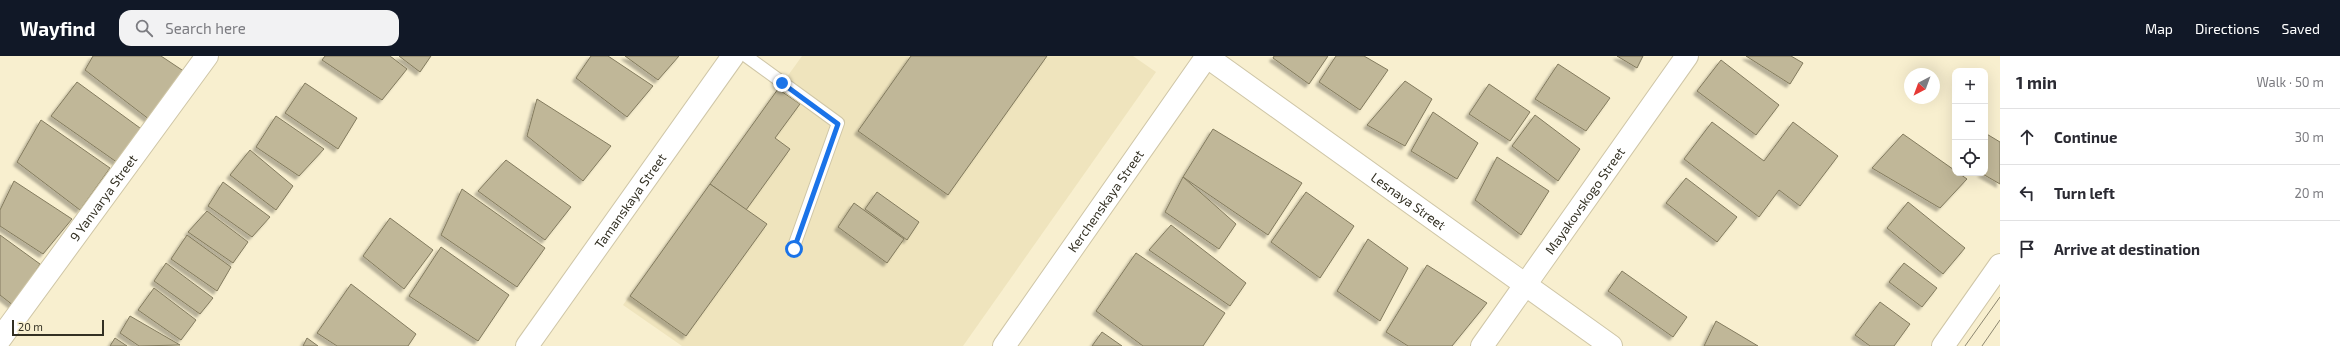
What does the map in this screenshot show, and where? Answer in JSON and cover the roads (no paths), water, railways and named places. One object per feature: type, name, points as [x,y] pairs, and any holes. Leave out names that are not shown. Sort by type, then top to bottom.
[{"type":"street","name":"9 Yanvarya Street","points":[[0,339],[207,56]]},
{"type":"street","name":"Tamanskaya Street","points":[[527,346],[733,56]]},
{"type":"street","name":"Lesnaya Street","points":[[1206,56],[1611,346]]},
{"type":"street","name":"Kerchenskaya Street","points":[[1004,346],[1206,56]]},
{"type":"street","name":"Mayakovskogo Street","points":[[1482,346],[1687,56]]},
{"type":"street","points":[[1943,346],[2000,265]]},
{"type":"lane","points":[[746,56],[838,124],[794,249]]},
{"type":"tram line","points":[[1965,346],[2000,297]]},
{"type":"tram line","points":[[1982,346],[2000,320]]}]
